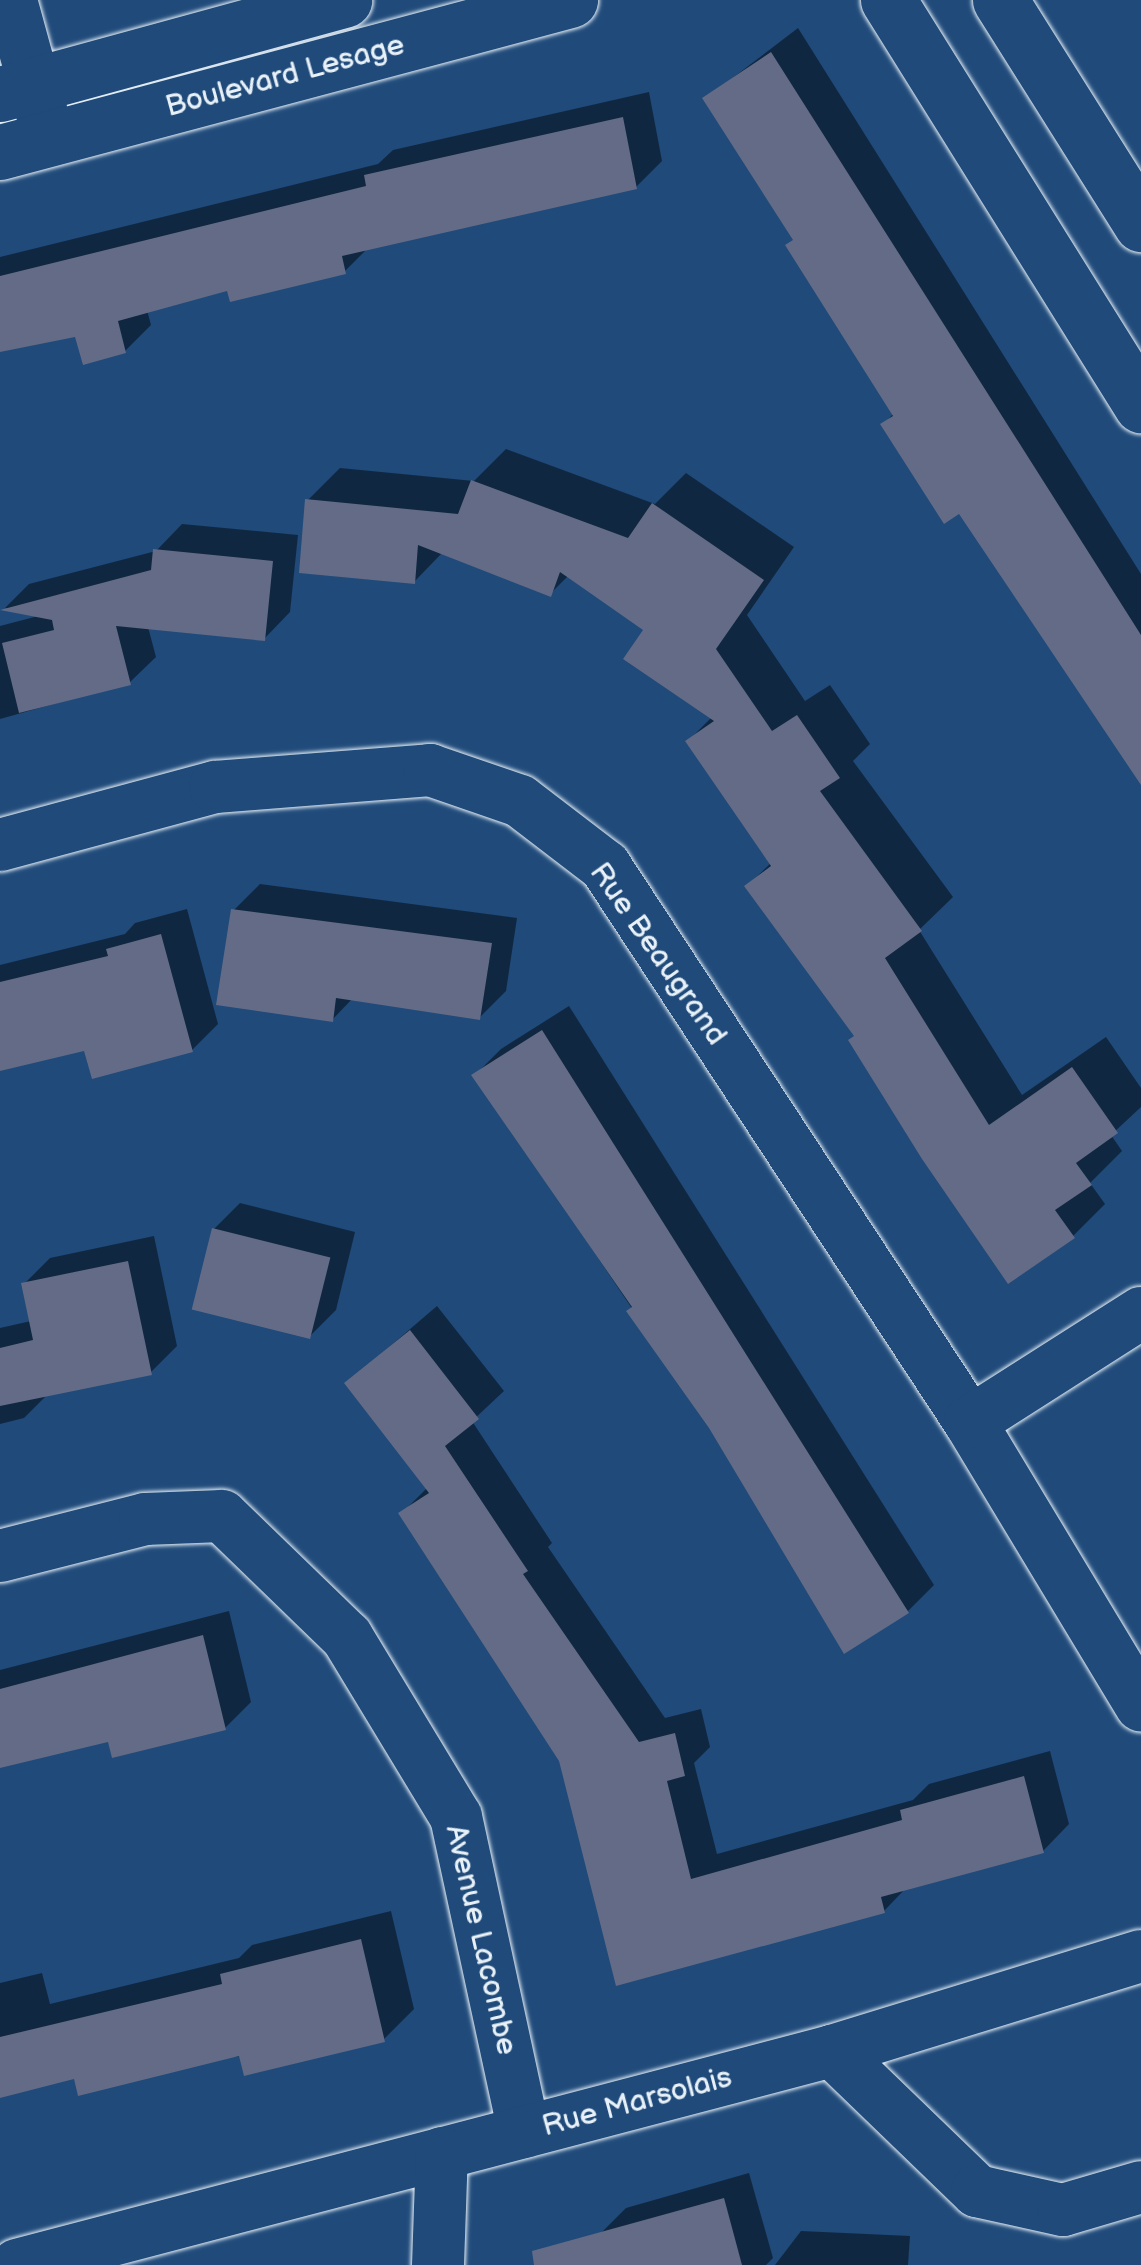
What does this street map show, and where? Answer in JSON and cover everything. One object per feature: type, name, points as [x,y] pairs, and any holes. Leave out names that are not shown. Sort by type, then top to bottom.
[{"type":"street","points":[[11,0],[24,145]]},
{"type":"street","name":"Boulevard Lesage","points":[[18,90],[344,0]]},
{"type":"street","name":"Boulevard Lesage","points":[[24,145],[570,0]]},
{"type":"street","points":[[888,0],[1141,405]]},
{"type":"street","points":[[1000,0],[1141,224]]},
{"type":"street","name":"Rue Beaugrand","points":[[0,845],[215,787],[430,770],[520,801],[604,866],[970,1422],[1141,1705]]},
{"type":"street","points":[[970,1422],[1141,1314]]},
{"type":"street","name":"Avenue Lacombe","points":[[0,1556],[145,1519],[222,1516],[347,1637],[456,1818],[524,2132]]},
{"type":"street","name":"Rue Marsolais","points":[[18,2265],[112,2254],[442,2153],[832,2051],[1141,1956]]},
{"type":"street","points":[[832,2051],[977,2190],[1063,2210],[1141,2187]]},
{"type":"street","points":[[438,2265],[442,2153]]},
{"type":"building","points":[[771,52],[1141,635],[1141,785],[959,514],[944,524],[880,424],[893,416],[785,245],[793,240],[702,98]]},
{"type":"building","points":[[623,117],[637,189],[342,256],[346,274],[230,302],[227,291],[118,321],[126,353],[83,365],[75,337],[0,352],[0,276],[366,186],[364,175]]},
{"type":"building","points":[[471,480],[628,538],[652,503],[764,580],[716,649],[772,731],[797,715],[840,778],[820,791],[922,931],[885,958],[989,1125],[1072,1067],[1118,1133],[1076,1163],[1092,1185],[1055,1210],[1075,1238],[1008,1284],[922,1159],[848,1040],[854,1036],[744,886],[771,866],[685,741],[714,721],[623,659],[643,630],[560,572],[551,597],[418,545],[415,584],[299,573],[305,499],[458,514]]},
{"type":"building","points":[[153,549],[273,561],[265,641],[116,626],[131,685],[19,713],[2,643],[54,630],[52,620],[0,610],[151,570]]},
{"type":"building","points":[[231,909],[492,943],[480,1020],[336,998],[333,1022],[216,1005]]},
{"type":"building","points":[[161,934],[193,1052],[92,1079],[84,1051],[0,1071],[0,982],[108,956],[106,949]]},
{"type":"building","points":[[542,1030],[909,1613],[844,1654],[709,1428],[626,1311],[632,1307],[471,1075]]},
{"type":"building","points":[[212,1228],[330,1258],[310,1339],[192,1310]]},
{"type":"building","points":[[128,1261],[152,1375],[0,1406],[0,1348],[33,1340],[21,1283]]},
{"type":"building","points":[[410,1330],[479,1419],[445,1446],[528,1571],[523,1574],[639,1742],[675,1733],[685,1776],[667,1781],[691,1879],[902,1820],[900,1810],[1024,1776],[1044,1853],[881,1897],[885,1913],[616,1986],[559,1761],[398,1513],[429,1493],[344,1383]]},
{"type":"building","points":[[203,1635],[226,1730],[112,1758],[108,1742],[0,1768],[0,1689]]},
{"type":"building","points":[[361,1939],[385,2042],[244,2076],[239,2056],[78,2096],[74,2079],[0,2098],[0,2037],[222,1984],[220,1974]]},
{"type":"building","points":[[724,2198],[742,2265],[534,2265],[532,2251]]}]
